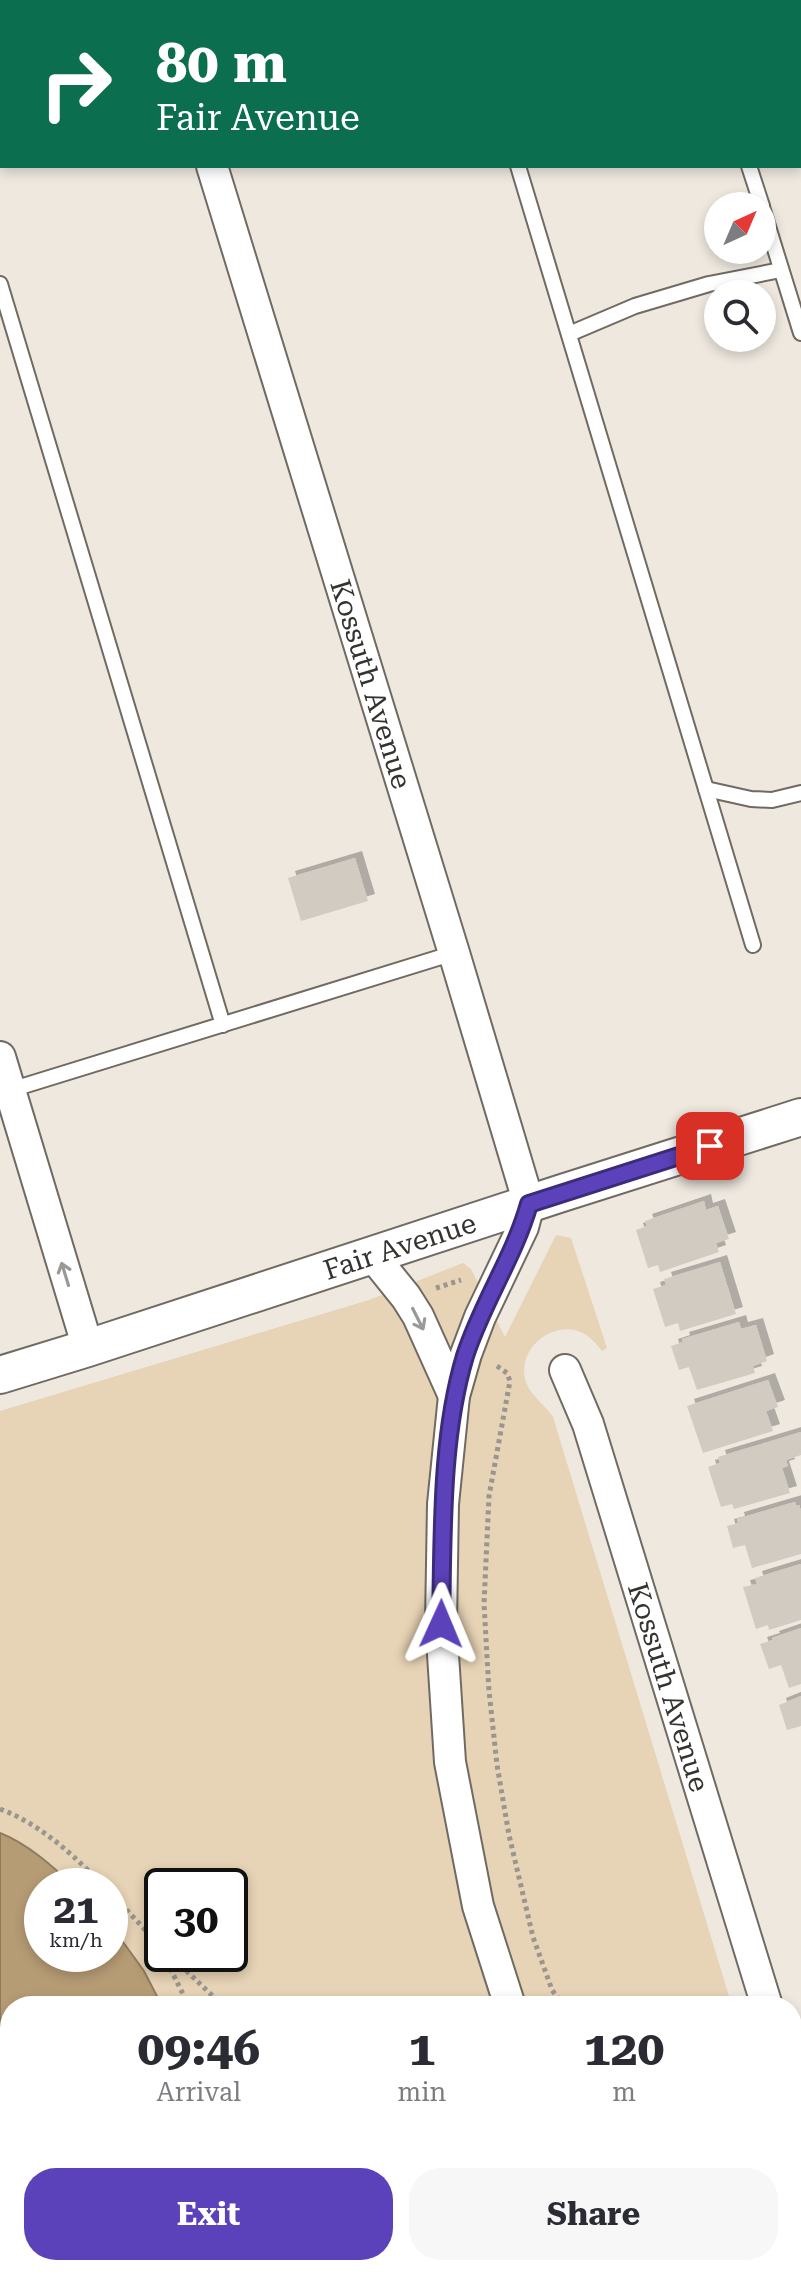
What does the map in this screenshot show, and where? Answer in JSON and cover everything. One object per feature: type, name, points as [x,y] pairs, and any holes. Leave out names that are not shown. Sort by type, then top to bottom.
[{"type":"street","name":"Kossuth Avenue","points":[[222,169],[529,1204]]},
{"type":"street","points":[[0,1057],[5,1091],[88,1348]]},
{"type":"street","name":"Fair Avenue","points":[[0,1375],[801,1117]]},
{"type":"street","points":[[507,1996],[478,1906],[450,1762],[441,1624],[443,1504],[454,1396],[466,1354],[523,1227],[529,1204]]},
{"type":"street","points":[[373,1256],[399,1286],[418,1316],[454,1396]]},
{"type":"street","name":"Kossuth Avenue","points":[[565,1370],[588,1424],[764,1996]]},
{"type":"lane","points":[[519,168],[753,945]]},
{"type":"lane","points":[[750,168],[757,192]]},
{"type":"lane","points":[[776,253],[801,333]]},
{"type":"lane","points":[[569,334],[635,306],[709,284],[781,270]]},
{"type":"lane","points":[[0,284],[223,1025]]},
{"type":"lane","points":[[706,789],[751,799],[772,800],[801,793]]},
{"type":"lane","points":[[5,1091],[454,953]]},
{"type":"path","points":[[429,1290],[466,1279]]},
{"type":"path","points":[[497,1366],[507,1373],[510,1381],[489,1496],[484,1604],[489,1691],[509,1835],[533,1937],[556,1996]]},
{"type":"path","points":[[0,1809],[43,1831],[86,1868]]},
{"type":"path","points":[[128,1912],[144,1929]]},
{"type":"path","points":[[173,1972],[184,1996]]},
{"type":"path","points":[[187,1972],[212,1996]]},
{"type":"shaded area","points":[[556,1235],[571,1238],[607,1348],[602,1351],[578,1331],[567,1329],[546,1335],[530,1350],[524,1371],[526,1382],[553,1417],[729,1996],[0,1996],[0,1411],[369,1300],[463,1263],[471,1269],[505,1337]]},
{"type":"shaded area","points":[[0,1833],[30,1849],[54,1868],[24,1868],[24,1972],[128,1972],[128,1949],[157,1996],[0,1996]]},
{"type":"building","points":[[355,858],[368,901],[301,921],[288,878]]},
{"type":"building","points":[[704,1201],[706,1210],[718,1206],[729,1239],[716,1243],[719,1252],[660,1272],[658,1265],[648,1268],[636,1230],[647,1226],[645,1221]]},
{"type":"building","points":[[720,1262],[736,1314],[680,1331],[678,1323],[665,1327],[653,1289],[666,1285],[664,1279]]},
{"type":"building","points":[[739,1322],[741,1329],[756,1325],[767,1361],[753,1366],[755,1373],[697,1390],[689,1367],[679,1370],[671,1346],[683,1342],[682,1339]]},
{"type":"building","points":[[768,1380],[778,1407],[766,1411],[773,1431],[703,1453],[687,1406]]},
{"type":"building","points":[[801,1432],[801,1455],[786,1460],[788,1466],[782,1468],[790,1493],[734,1509],[732,1504],[721,1507],[708,1467],[720,1463],[718,1457]]},
{"type":"building","points":[[795,1502],[801,1511],[801,1554],[752,1568],[745,1545],[733,1548],[727,1526],[738,1523],[737,1519]]},
{"type":"building","points":[[801,1564],[801,1620],[769,1630],[768,1625],[756,1629],[743,1587],[757,1584],[755,1578]]},
{"type":"building","points":[[801,1628],[801,1684],[789,1688],[781,1665],[769,1669],[760,1644]]},
{"type":"building","points":[[801,1696],[801,1726],[787,1730],[779,1705]]},
{"type":"route","points":[[441,1624],[443,1504],[454,1396],[480,1317],[523,1227],[529,1204],[710,1146]]}]
